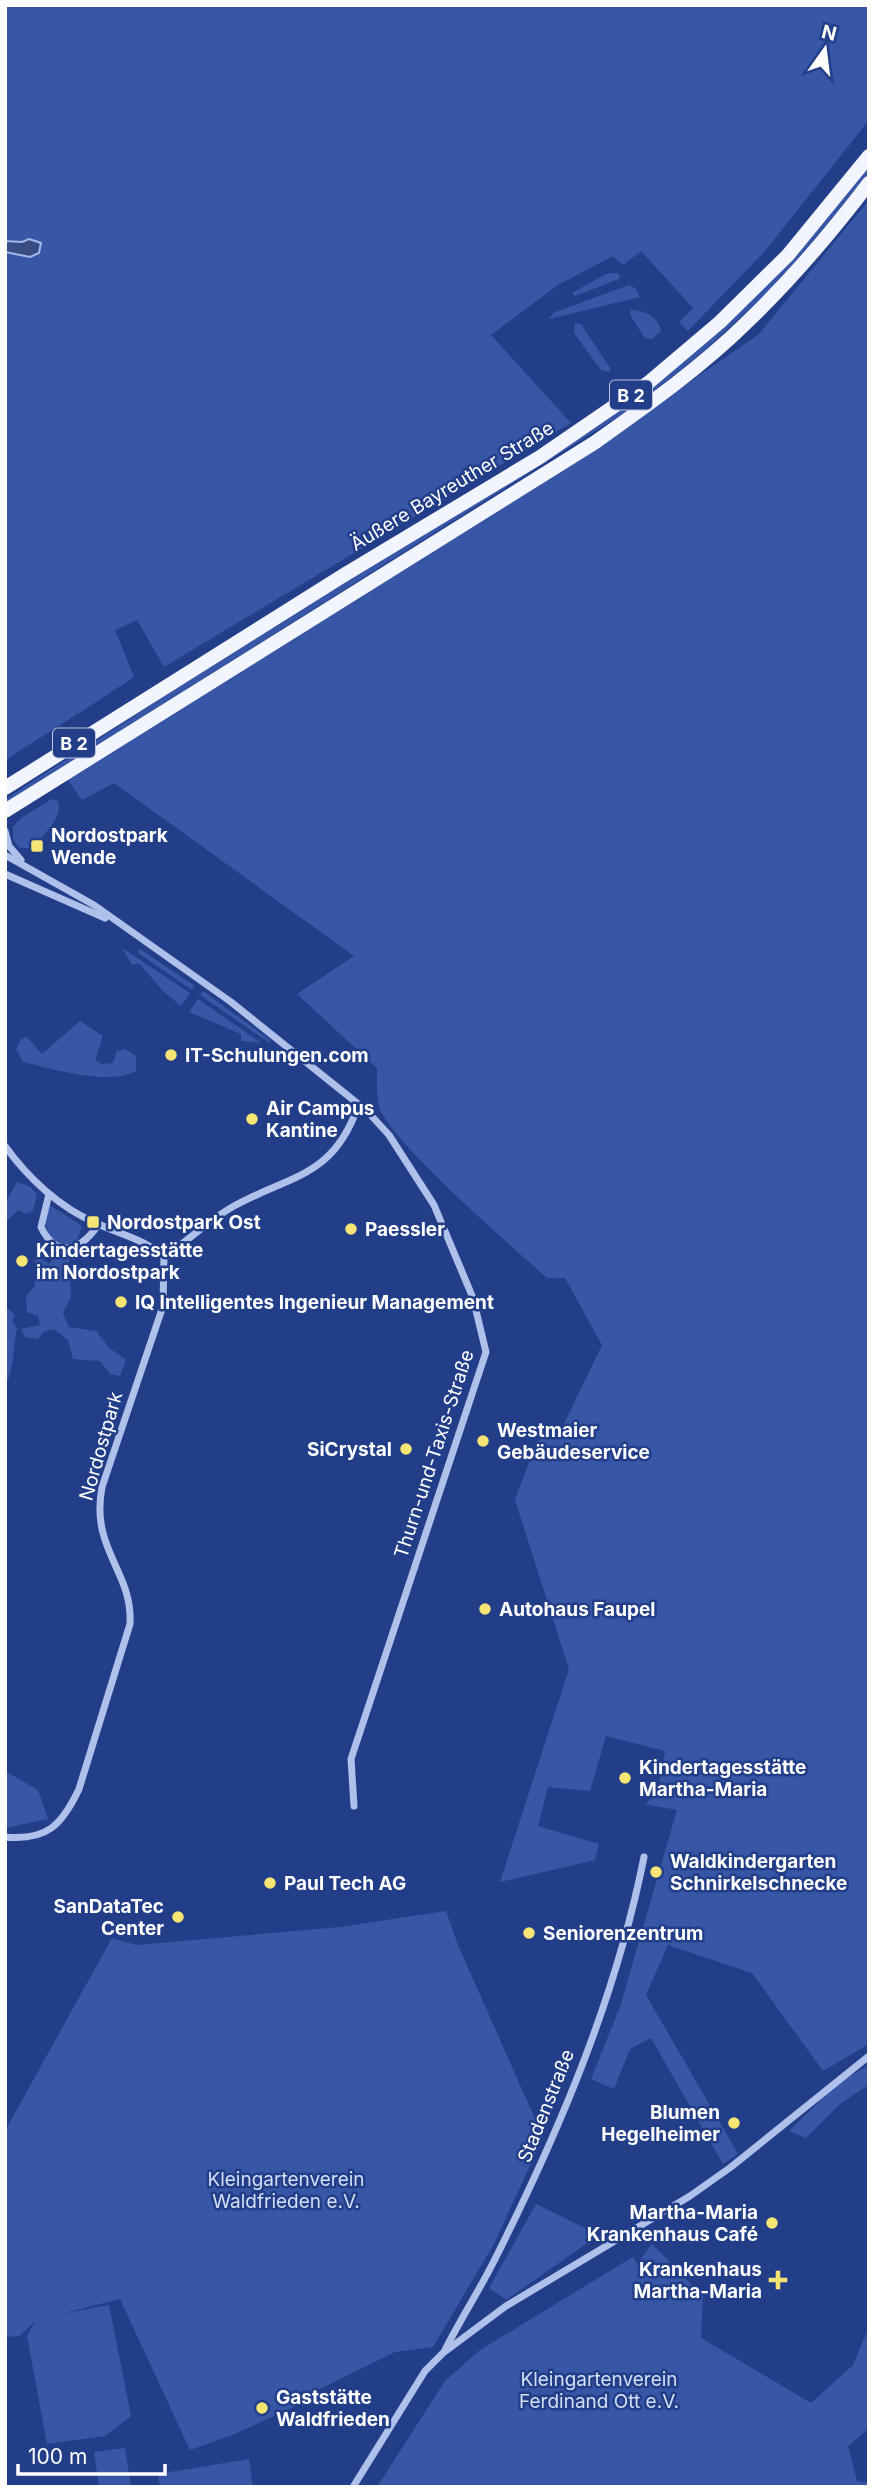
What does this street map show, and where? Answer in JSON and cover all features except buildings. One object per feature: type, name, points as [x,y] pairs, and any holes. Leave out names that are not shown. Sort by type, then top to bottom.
[{"type":"main road","name":"Äußere Bayreuther Straße","points":[[5,788],[344,575],[540,457],[648,383],[720,322],[788,255],[869,156]]},
{"type":"main road","name":"Äußere Bayreuther Straße","points":[[7,810],[594,443],[657,398],[745,324],[798,269],[869,183]]},
{"type":"street","points":[[7,810],[5,829],[9,846],[24,864]]},
{"type":"street","name":"Thurn-und-Taxis-Straße","points":[[5,855],[68,888],[231,1002],[367,1111],[389,1135],[434,1205],[473,1298],[486,1352],[351,1759],[354,1806]]},
{"type":"street","name":"Thurn-und-Taxis-Straße","points":[[5,874],[116,923]]},
{"type":"street","points":[[5,1146],[49,1194],[75,1213],[154,1247],[164,1257],[233,1206],[318,1167],[347,1131],[358,1106]]},
{"type":"street","points":[[49,1194],[41,1227],[48,1241],[60,1248],[74,1248],[88,1240],[98,1224]]},
{"type":"street","name":"Nordostpark","points":[[5,1837],[26,1839],[38,1836],[57,1825],[69,1810],[79,1789],[130,1624],[129,1601],[102,1535],[98,1513],[102,1487],[163,1306],[164,1257]]},
{"type":"street","name":"Stadenstraße","points":[[443,2353],[492,2264],[551,2142],[605,1998],[636,1896],[644,1857]]},
{"type":"street","name":"Stadenstraße","points":[[353,2487],[425,2371],[443,2353],[506,2306],[690,2196],[732,2167],[869,2056]]},
{"type":"green space","points":[[5,5],[869,5],[869,120],[765,251],[688,331],[679,322],[693,308],[641,251],[623,265],[613,256],[558,285],[491,335],[571,423],[164,667],[137,620],[115,630],[134,677],[78,714],[75,712],[76,715],[5,760]]},
{"type":"green space","points":[[869,165],[867,178],[773,287],[703,352],[632,408],[5,804],[5,800],[203,669],[638,396]]},
{"type":"green space","points":[[869,200],[869,2044],[823,2071],[752,1973],[668,1945],[646,1995],[738,2154],[723,2164],[651,2038],[630,2049],[614,2089],[591,2079],[620,2007],[677,1810],[645,1804],[658,1793],[665,1751],[606,1736],[590,1791],[548,1787],[538,1826],[599,1844],[595,1860],[500,1882],[569,1669],[515,1500],[537,1441],[561,1430],[602,1345],[565,1278],[547,1278],[454,1194],[404,1143],[387,1122],[379,1106],[377,1068],[297,994],[354,956],[114,783],[82,800],[67,779],[596,447],[759,334]]},
{"type":"green space","points":[[606,274],[620,274],[619,279],[575,296],[572,293]]},
{"type":"green space","points":[[629,285],[635,288],[640,297],[549,319],[553,313]]},
{"type":"green space","points":[[631,310],[650,315],[661,331],[652,339],[645,338],[630,315]]},
{"type":"green space","points":[[575,323],[581,324],[611,369],[609,372],[601,370],[574,333]]},
{"type":"green space","points":[[52,799],[58,801],[59,807],[55,821],[29,848],[20,848],[13,840],[13,827],[21,818]]},
{"type":"green space","points":[[122,948],[190,993],[181,1006],[163,991],[139,963],[132,965]]},
{"type":"green space","points":[[140,949],[195,986],[192,990],[138,953]]},
{"type":"green space","points":[[203,991],[270,1040],[271,1044],[200,995]]},
{"type":"green space","points":[[198,999],[261,1043],[241,1041],[241,1034],[189,1012]]},
{"type":"green space","points":[[80,1021],[103,1036],[95,1060],[102,1064],[113,1063],[117,1051],[125,1049],[136,1056],[136,1071],[111,1077],[96,1077],[23,1062],[16,1049],[21,1039],[27,1037],[42,1054]]},
{"type":"green space","points":[[17,1182],[29,1186],[37,1194],[33,1211],[26,1214],[18,1210],[5,1223],[5,1203]]},
{"type":"green space","points":[[48,1204],[82,1226],[69,1262],[71,1297],[63,1313],[69,1327],[96,1331],[109,1348],[126,1360],[120,1376],[110,1374],[100,1361],[73,1359],[68,1340],[54,1329],[43,1332],[38,1339],[25,1337],[21,1329],[40,1325],[38,1316],[27,1312],[26,1296],[35,1286],[35,1260],[40,1258],[49,1264],[57,1253],[44,1221]]},
{"type":"green space","points":[[5,1306],[15,1315],[12,1322],[17,1328],[8,1380],[5,1380]]},
{"type":"green space","points":[[5,1771],[38,1790],[48,1819],[5,1828]]},
{"type":"green space","name":"Kleingartenverein Waldfrieden e.V.","points":[[446,1911],[458,1945],[543,2137],[494,2244],[433,2347],[395,2352],[306,2396],[307,2401],[230,2436],[190,2450],[120,2299],[60,2314],[109,2305],[131,2416],[105,2436],[47,2444],[27,2336],[35,2322],[19,2336],[5,2337],[5,2131],[112,1938],[136,1945],[340,1927]]},
{"type":"green space","points":[[869,2065],[869,2085],[841,2103],[806,2138],[789,2131],[838,2083]]},
{"type":"green space","points":[[536,2204],[599,2235],[506,2300],[489,2288]]},
{"type":"green space","name":"Kleingartenverein Ferdinand Ott e.V.","points":[[652,2244],[703,2296],[701,2338],[811,2403],[853,2365],[869,2327],[869,2428],[848,2446],[857,2481],[869,2483],[869,2487],[377,2487],[445,2381],[480,2350],[633,2257],[637,2264]]},
{"type":"green space","points":[[125,2448],[131,2487],[99,2487],[94,2452]]},
{"type":"green space","points":[[249,2459],[253,2487],[160,2487],[158,2474]]},
{"type":"shaded area","points":[[29,239],[41,243],[39,253],[30,257],[5,252],[5,241],[22,242]]},
{"type":"place","name":"Nordostpark Wende","points":[[37,846]]},
{"type":"place","name":"IT-Schulungen.com","points":[[171,1055]]},
{"type":"place","name":"Air Campus Kantine","points":[[252,1119]]},
{"type":"place","name":"Nordostpark Ost","points":[[93,1222]]},
{"type":"place","name":"Paessler","points":[[351,1229]]},
{"type":"place","name":"Kindertagesstätte im Nordostpark","points":[[22,1261]]},
{"type":"place","name":"IQ Intelligentes Ingenieur Management","points":[[121,1302]]},
{"type":"place","name":"Westmaier Gebäudeservice","points":[[483,1441]]},
{"type":"place","name":"SiCrystal","points":[[406,1449]]},
{"type":"place","name":"Autohaus Faupel","points":[[485,1609]]},
{"type":"place","name":"Kindertagesstätte Martha-Maria","points":[[625,1778]]},
{"type":"place","name":"Waldkindergarten Schnirkelschnecke","points":[[656,1872]]},
{"type":"place","name":"Paul Tech AG","points":[[270,1883]]},
{"type":"place","name":"SanDataTec Center","points":[[178,1917]]},
{"type":"place","name":"Seniorenzentrum","points":[[529,1933]]},
{"type":"place","name":"Blumen Hegelheimer","points":[[734,2123]]},
{"type":"place","name":"Martha-Maria Krankenhaus Café","points":[[772,2223]]},
{"type":"place","name":"Krankenhaus Martha-Maria","points":[[778,2280]]},
{"type":"place","name":"Gaststätte Waldfrieden","points":[[262,2408]]}]
